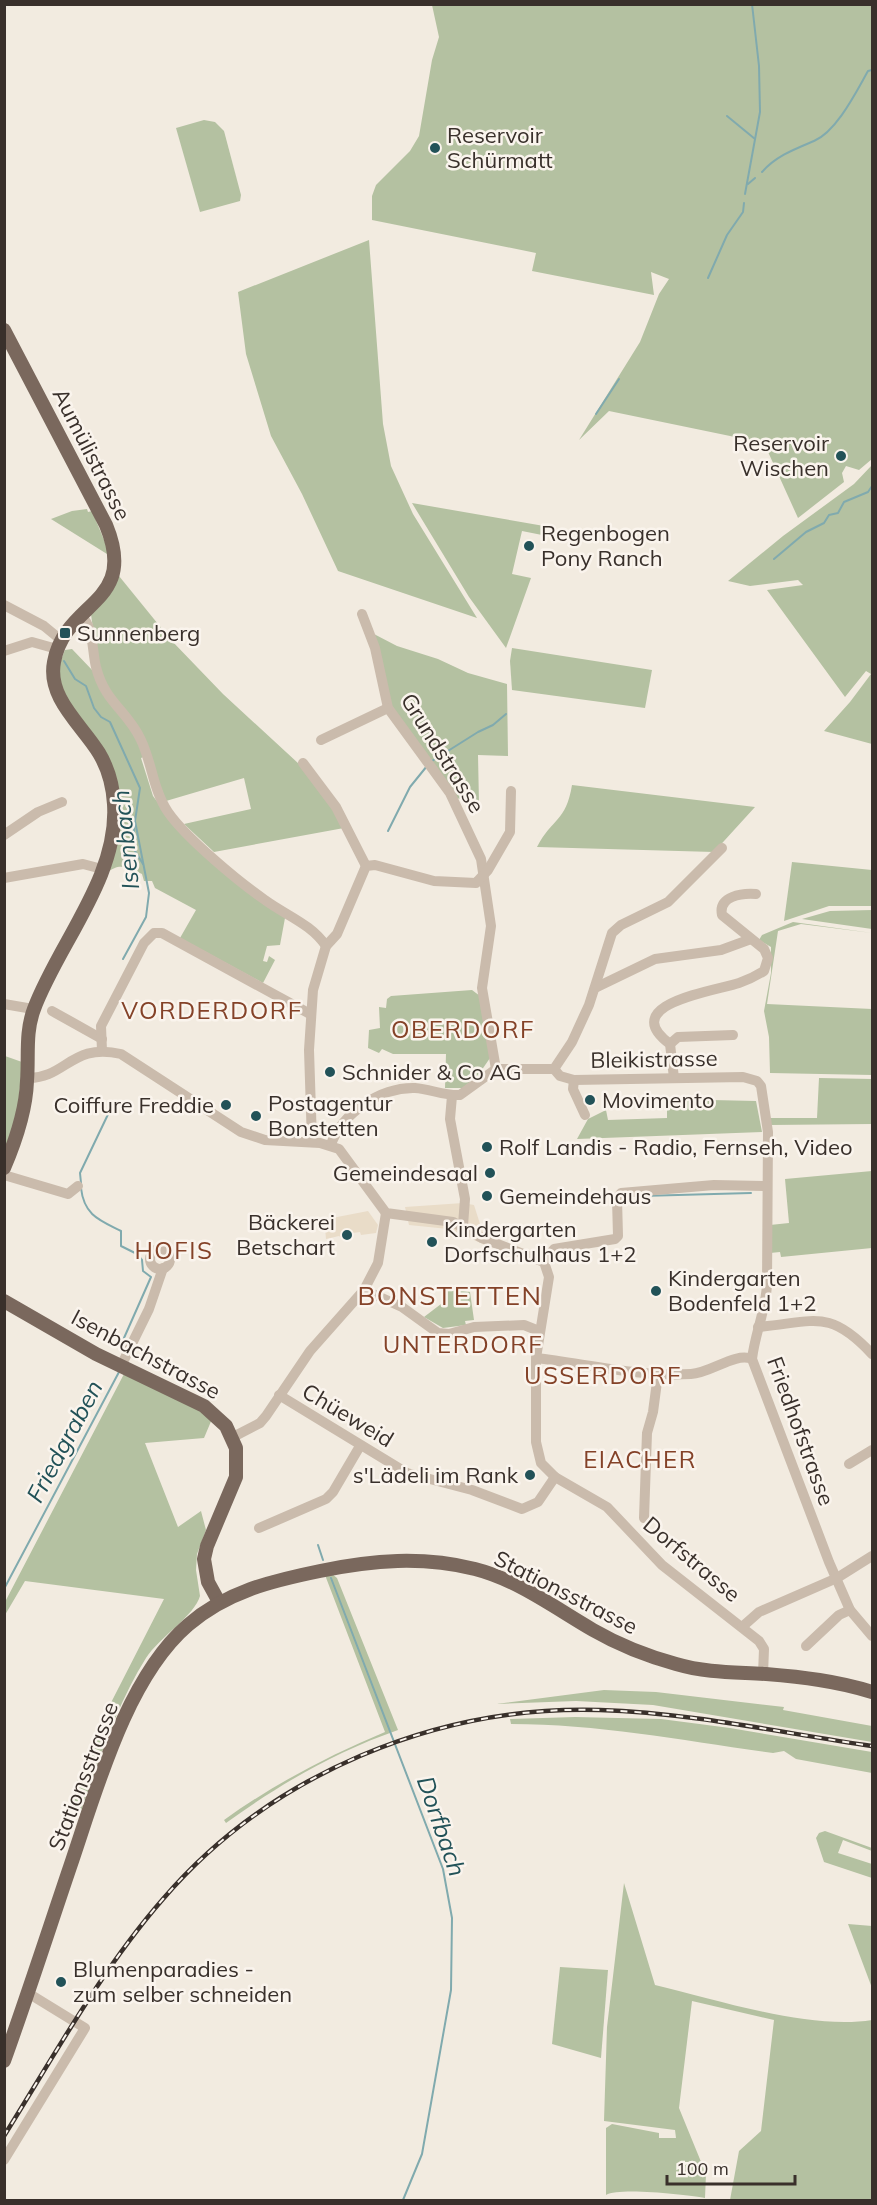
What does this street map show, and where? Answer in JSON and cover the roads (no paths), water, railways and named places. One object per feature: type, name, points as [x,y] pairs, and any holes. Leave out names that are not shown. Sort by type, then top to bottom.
[{"type":"main road","name":"Aumülistrasse","points":[[4,330],[106,525],[113,545],[114,566],[109,584],[102,595],[81,616]]},
{"type":"main road","points":[[4,1168],[21,1120],[28,1078],[27,1040],[33,1009],[102,869],[114,832],[111,780],[100,754],[57,691],[53,669],[59,644],[81,616]]},
{"type":"main road","name":"Isenbachstrasse","points":[[4,1300],[121,1366],[204,1407],[219,1418],[233,1437]]},
{"type":"main road","points":[[219,1602],[208,1582],[204,1559],[207,1546],[236,1477],[237,1461],[233,1437]]},
{"type":"main road","name":"Stationsstrasse","points":[[4,2061],[105,1768],[138,1692],[156,1658],[177,1635],[219,1602],[252,1587],[328,1569],[409,1559],[479,1570],[513,1582],[596,1632],[641,1653],[712,1673],[823,1679],[873,1692]]},
{"type":"street","points":[[4,605],[44,626],[59,644]]},
{"type":"street","name":"Grundstrasse","points":[[362,614],[375,648],[388,708],[450,793],[476,845],[487,887],[491,927],[482,988],[496,1069]]},
{"type":"street","points":[[81,616],[88,624],[92,651],[105,693],[141,740],[157,792],[168,812],[241,882],[266,901],[306,924],[318,934],[326,946]]},
{"type":"street","points":[[4,651],[32,642],[59,644]]},
{"type":"street","points":[[321,740],[388,708]]},
{"type":"street","points":[[303,763],[336,807],[366,866]]},
{"type":"street","points":[[366,866],[375,865],[434,880],[476,883],[483,878],[510,832],[512,791]]},
{"type":"street","points":[[4,835],[38,812],[62,802]]},
{"type":"street","points":[[331,1144],[337,1128],[352,1112],[400,1089],[430,1090],[452,1096],[460,1095],[496,1069],[554,1069],[572,1042],[597,987],[608,941],[615,929],[668,902],[722,848]]},
{"type":"street","points":[[4,878],[83,864],[102,869]]},
{"type":"street","points":[[312,1142],[309,1107],[310,1014],[313,990],[326,946],[337,934],[366,866]]},
{"type":"street","points":[[674,1078],[670,1044],[655,1029],[655,1018],[659,1010],[694,994],[742,982],[764,971],[768,963],[767,954],[722,915],[721,909],[725,902],[736,894],[756,894]]},
{"type":"street","points":[[102,1051],[101,1026],[144,943],[149,935],[158,932],[310,1014]]},
{"type":"street","points":[[597,987],[655,959],[721,950],[751,939]]},
{"type":"street","points":[[4,1004],[33,1009]]},
{"type":"street","points":[[52,1011],[102,1039]]},
{"type":"street","points":[[670,1044],[678,1037],[733,1035]]},
{"type":"street","points":[[28,1078],[47,1076],[77,1057],[102,1051],[132,1059],[241,1132],[265,1140],[331,1144],[345,1155],[387,1214],[378,1263],[363,1290],[310,1351],[260,1423],[233,1437]]},
{"type":"street","name":"Bleikistrasse","points":[[554,1069],[560,1076],[574,1080],[743,1077],[757,1081]]},
{"type":"street","points":[[574,1080],[573,1089],[585,1115]]},
{"type":"street","name":"Friedhofstrasse","points":[[757,1081],[763,1091],[768,1132],[766,1297],[752,1359],[776,1426],[850,1610],[873,1636]]},
{"type":"street","points":[[452,1096],[450,1119],[465,1199],[464,1226]]},
{"type":"street","points":[[4,1176],[68,1194],[78,1186]]},
{"type":"street","points":[[387,1214],[435,1218],[464,1226],[482,1238],[544,1262],[554,1249],[615,1239],[618,1236],[617,1199],[621,1193],[714,1185],[767,1186]]},
{"type":"street","name":"Dorfstrasse","points":[[544,1262],[549,1277],[540,1317],[536,1358],[536,1442],[542,1463],[555,1477],[607,1507],[662,1565],[759,1641],[764,1649],[763,1674]]},
{"type":"street","points":[[121,1366],[149,1309],[163,1268]]},
{"type":"street","points":[[363,1290],[402,1307],[438,1333],[449,1334],[474,1327],[524,1325],[540,1317]]},
{"type":"street","points":[[758,1327],[801,1321],[829,1323],[854,1335],[873,1354]]},
{"type":"street","points":[[524,1325],[538,1331]]},
{"type":"street","points":[[536,1358],[658,1374],[695,1374],[739,1357],[752,1359]]},
{"type":"street","points":[[645,1518],[647,1433],[653,1412],[658,1374]]},
{"type":"street","name":"Chüeweid","points":[[279,1395],[360,1446],[413,1475],[472,1490],[522,1509],[538,1502],[555,1477]]},
{"type":"street","points":[[259,1528],[326,1499],[360,1446]]},
{"type":"street","points":[[849,1464],[873,1450]]},
{"type":"street","points":[[742,1627],[759,1611],[837,1578],[873,1556]]},
{"type":"street","points":[[806,1646],[839,1616],[850,1610]]},
{"type":"street","points":[[4,2160],[85,2028],[28,1993]]},
{"type":"waterway","name":"Dorfbach","points":[[745,194],[760,112],[759,66],[752,4]]},
{"type":"waterway","points":[[762,172],[780,157],[814,141],[830,129],[845,110],[868,71],[872,70]]},
{"type":"waterway","points":[[727,116],[755,139]]},
{"type":"waterway","points":[[748,184],[755,178]]},
{"type":"waterway","name":"Dorfbach","points":[[708,278],[727,235],[743,212],[744,203]]},
{"type":"waterway","name":"Dorfbach","points":[[596,414],[619,379]]},
{"type":"waterway","points":[[774,559],[806,532],[824,523],[829,515],[838,513],[844,502],[868,492],[872,486]]},
{"type":"waterway","name":"Isenbach","points":[[64,661],[75,679],[86,686],[94,708],[101,717],[110,722],[140,788],[135,821],[149,893],[146,917],[123,959]]},
{"type":"waterway","name":"Dorfbach","points":[[432,761],[493,725],[506,714]]},
{"type":"waterway","name":"Dorfbach","points":[[388,831],[410,787],[427,766]]},
{"type":"waterway","name":"Isenbach","points":[[134,824],[134,840]]},
{"type":"waterway","name":"Isenbach","points":[[135,851],[143,864]]},
{"type":"waterway","name":"Isenbach","points":[[81,1183],[80,1173],[112,1106]]},
{"type":"waterway","name":"Isenbach","points":[[81,1188],[85,1205],[89,1211],[99,1220],[121,1231],[121,1246],[137,1254],[142,1260],[143,1271],[151,1277],[120,1347]]},
{"type":"waterway","points":[[641,1196],[751,1193]]},
{"type":"waterway","name":"Friedgraben","points":[[4,1589],[119,1372]]},
{"type":"waterway","name":"Dorfbach","points":[[318,1545],[323,1560]]},
{"type":"waterway","name":"Dorfbach","points":[[331,1578],[443,1869],[452,1918],[451,1990],[422,2154],[403,2200]]},
{"type":"railway","points":[[4,2136],[99,1984],[140,1926],[163,1899],[206,1855],[254,1816],[305,1783],[360,1756],[418,1735],[478,1720],[539,1712],[600,1710],[703,1719],[872,1746]]},
{"type":"place","name":"Reservoir Schürmatt","points":[[435,148]]},
{"type":"place","name":"Reservoir Wischen","points":[[841,456]]},
{"type":"place","name":"Regenbogen Pony Ranch","points":[[529,546]]},
{"type":"place","name":"Sunnenberg","points":[[65,633]]},
{"type":"place","name":"Schnider & Co AG","points":[[330,1072]]},
{"type":"place","name":"Movimento","points":[[590,1100]]},
{"type":"place","name":"Coiffure Freddie","points":[[226,1105]]},
{"type":"place","name":"Postagentur Bonstetten","points":[[256,1116]]},
{"type":"place","name":"Rolf Landis - Radio, Fernseh, Video","points":[[487,1147]]},
{"type":"place","name":"Gemeindesaal","points":[[490,1173]]},
{"type":"place","name":"Gemeindehaus","points":[[487,1196]]},
{"type":"place","name":"Bäckerei Betschart","points":[[347,1235]]},
{"type":"place","name":"Kindergarten Dorfschulhaus 1+2","points":[[432,1242]]},
{"type":"place","name":"Kindergarten Bodenfeld 1+2","points":[[656,1291]]},
{"type":"place","name":"s'Lädeli im Rank","points":[[530,1475]]},
{"type":"place","name":"Blumenparadies - zum selber schneiden","points":[[61,1982]]},
{"type":"district","name":"VORDERDORF","points":[[212,1010]]},
{"type":"district","name":"OBERDORF","points":[[463,1029]]},
{"type":"district","name":"HOFIS","points":[[174,1250]]},
{"type":"district","name":"BONSTETTEN","points":[[450,1295]]},
{"type":"district","name":"UNTERDORF","points":[[463,1344]]},
{"type":"district","name":"USSERDORF","points":[[603,1375]]},
{"type":"district","name":"EIACHER","points":[[640,1459]]}]
